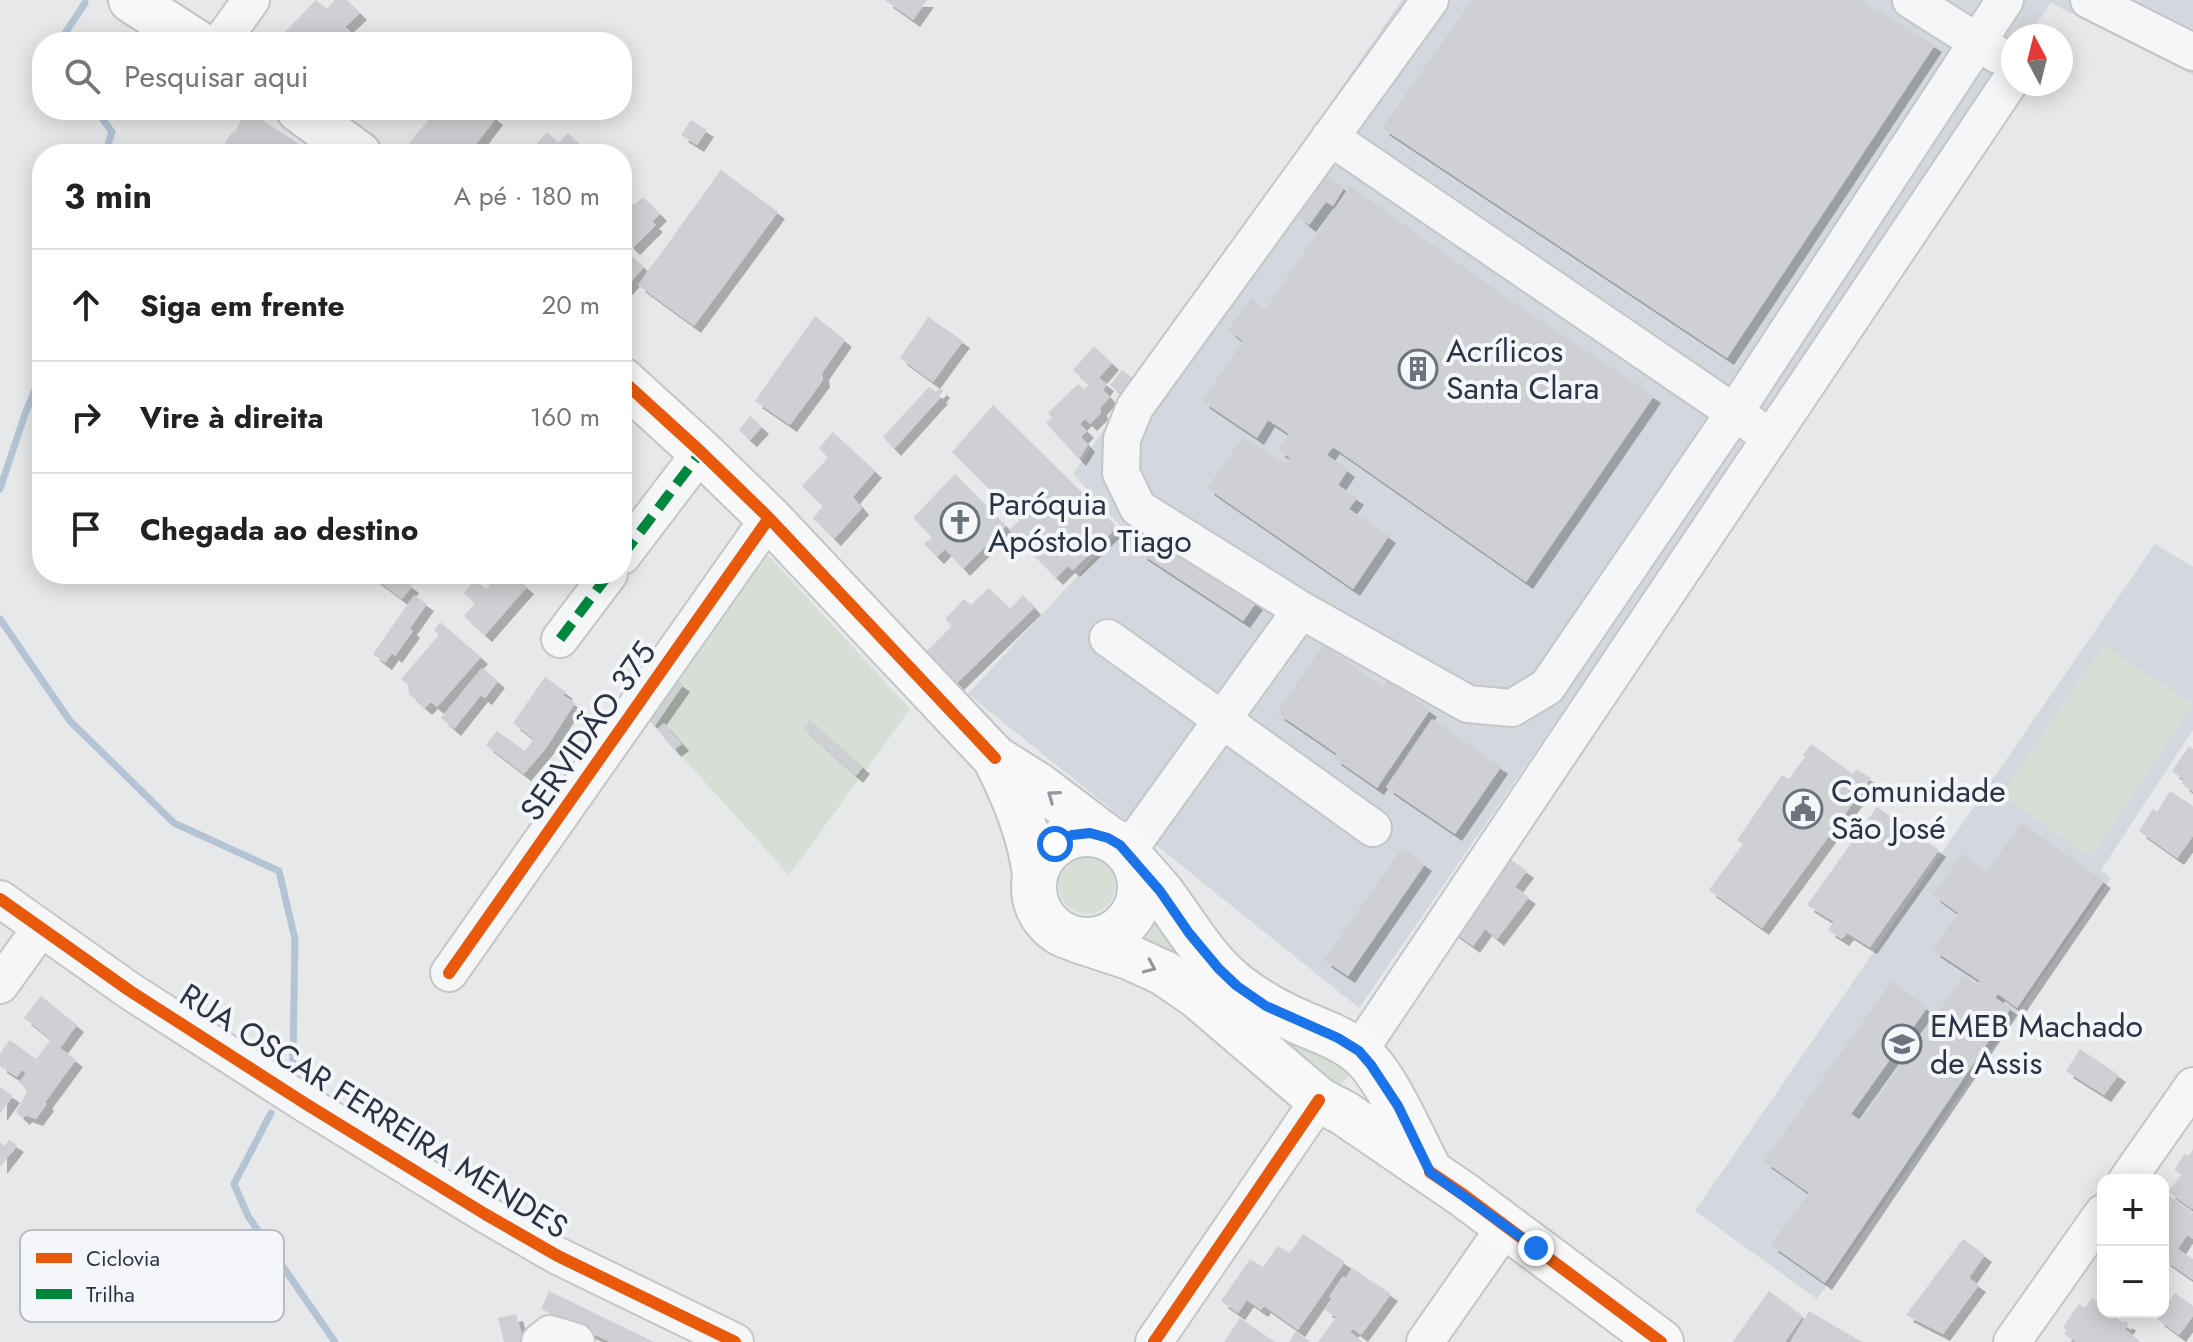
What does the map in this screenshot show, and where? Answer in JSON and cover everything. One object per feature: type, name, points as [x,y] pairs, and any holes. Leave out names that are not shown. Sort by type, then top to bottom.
[{"type":"main road","points":[[131,0],[181,32]]},
{"type":"main road","points":[[313,120],[345,144]]},
{"type":"main road","points":[[632,389],[769,518],[995,758],[1038,785],[1123,850],[1160,891],[1219,969],[1237,986],[1266,1006],[1338,1038],[1369,1064],[1398,1106],[1430,1172]]},
{"type":"main road","points":[[995,758],[1028,837],[1035,875]]},
{"type":"main road","points":[[1077,940],[1102,938],[1126,923],[1135,910],[1140,893],[1139,876],[1123,850],[1090,833],[1072,835],[1055,844],[1042,857],[1033,892],[1049,925],[1077,940],[1129,957],[1164,973],[1206,1003],[1332,1107],[1506,1226],[1661,1342]]},
{"type":"main road","points":[[1332,1107],[1358,1109],[1368,1102],[1375,1090],[1369,1064]]},
{"type":"street","points":[[228,32],[251,0]]},
{"type":"street","points":[[1430,0],[1135,407],[1122,439],[1121,473],[1138,508],[1301,610],[1468,704],[1512,708],[1547,687],[1734,413],[2005,0]]},
{"type":"street","points":[[1911,0],[2001,56]]},
{"type":"street","points":[[2089,0],[2193,52]]},
{"type":"street","points":[[1369,1064],[1772,438],[2001,95]]},
{"type":"street","points":[[1330,137],[1772,438]]},
{"type":"street","points":[[632,543],[701,452]]},
{"type":"street","name":"SERVIDÃO 375","points":[[449,973],[769,518]]},
{"type":"street","points":[[560,639],[601,584]]},
{"type":"street","points":[[1123,850],[1222,721],[1301,610]]},
{"type":"street","points":[[1108,638],[1373,828]]},
{"type":"street","name":"RUA OSCAR FERREIRA MENDES","points":[[0,899],[130,991],[485,1214],[558,1256],[735,1342]]},
{"type":"street","points":[[0,985],[41,928]]},
{"type":"street","points":[[2131,1174],[2193,1086]]},
{"type":"street","points":[[1154,1342],[1332,1107]]},
{"type":"street","points":[[2012,1342],[2097,1222]]},
{"type":"street","points":[[1425,1342],[1506,1226]]},
{"type":"street","points":[[540,1342],[550,1334],[576,1342]]},
{"type":"shaded area","points":[[1402,0],[2193,0],[2193,75],[2051,3],[2036,24],[2001,24],[2001,74],[1359,1008],[968,694],[1122,528],[1073,474]]},
{"type":"shaded area","name":"EMEB Machado de Assis","points":[[2155,544],[2193,567],[2193,730],[2101,870],[2111,878],[1817,1299],[1695,1211]]},
{"type":"shaded area","points":[[765,552],[910,709],[789,875],[648,719]]},
{"type":"shaded area","points":[[2103,645],[2193,704],[2091,858],[2002,795]]},
{"type":"shaded area","points":[[1087,858],[1107,866],[1115,886],[1107,906],[1087,914],[1067,906],[1059,886],[1067,866]]},
{"type":"shaded area","points":[[1157,918],[1349,1066],[1348,1077],[1341,1084],[1325,1085],[1159,952],[1140,936]]},
{"type":"building","points":[[316,0],[327,9],[335,0],[347,0],[360,13],[345,27],[351,32],[285,32]]},
{"type":"building","points":[[885,0],[927,0],[913,20]]},
{"type":"building","points":[[1472,0],[1860,0],[1935,45],[1727,358],[1382,128]]},
{"type":"building","points":[[241,120],[262,120],[299,144],[224,144]]},
{"type":"building","points":[[429,120],[494,120],[476,144],[409,143]]},
{"type":"building","points":[[691,120],[707,130],[697,145],[681,135]]},
{"type":"building","points":[[547,132],[558,143],[568,133],[580,144],[537,144]]},
{"type":"building","points":[[721,170],[778,212],[694,326],[638,285]]},
{"type":"building","points":[[1328,175],[1344,188],[1333,206],[1326,202],[1309,225],[1298,216]]},
{"type":"building","name":"Acrílicos Santa Clara","points":[[1350,186],[1507,298],[1654,396],[1526,582],[1333,447],[1327,455],[1348,470],[1338,485],[1357,498],[1349,509],[1389,536],[1353,589],[1207,488],[1243,437],[1285,464],[1290,458],[1278,450],[1289,434],[1268,420],[1257,438],[1202,401],[1243,341],[1228,330],[1251,298],[1265,310]]},
{"type":"building","points":[[643,197],[660,214],[652,222],[656,225],[633,248],[632,203]]},
{"type":"building","points":[[632,256],[644,267],[632,281]]},
{"type":"building","points":[[815,316],[845,340],[822,373],[823,380],[790,425],[755,401]]},
{"type":"building","points":[[928,317],[963,341],[933,382],[900,358]]},
{"type":"building","points":[[1094,346],[1112,363],[1099,378],[1107,384],[1103,390],[1110,397],[1090,424],[1085,419],[1080,424],[1087,431],[1081,437],[1088,445],[1079,459],[1046,423],[1052,417],[1048,413],[1078,384],[1084,389],[1089,384],[1073,370]]},
{"type":"building","points":[[1122,370],[1134,379],[1122,395],[1110,385]]},
{"type":"building","points":[[929,387],[936,392],[940,388],[943,391],[941,397],[894,449],[883,437]]},
{"type":"building","points":[[993,405],[1117,527],[1073,570],[1068,566],[1056,578],[1009,530],[1020,520],[952,452]]},
{"type":"building","points":[[750,416],[762,427],[750,440],[739,430]]},
{"type":"building","points":[[833,432],[875,471],[853,497],[862,508],[834,539],[813,518],[823,506],[802,486],[828,458],[819,448]]},
{"type":"building","name":"Paróquia Apóstolo Tiago","points":[[955,474],[1006,526],[963,569],[945,549],[937,557],[924,544],[932,537],[913,518]]},
{"type":"building","points":[[1154,532],[1256,603],[1243,621],[1140,553]]},
{"type":"building","points":[[382,584],[412,586],[402,599]]},
{"type":"building","points":[[472,584],[480,584],[486,589],[490,584],[523,584],[527,587],[485,635],[464,616],[475,603],[464,593]]},
{"type":"building","points":[[989,588],[1010,609],[1023,595],[1034,608],[957,683],[927,651],[952,626],[945,619],[964,599],[971,605]]},
{"type":"building","points":[[414,595],[427,604],[410,628],[413,631],[395,656],[392,653],[385,663],[373,654]]},
{"type":"building","points":[[440,622],[481,657],[437,707],[431,702],[425,708],[409,694],[408,685],[401,679],[439,635],[434,630]]},
{"type":"building","points":[[1323,645],[1383,687],[1388,681],[1430,710],[1377,788],[1334,758],[1337,754],[1277,713]]},
{"type":"building","points":[[482,668],[498,681],[485,698],[481,695],[454,729],[441,718]]},
{"type":"building","points":[[545,677],[566,692],[563,695],[575,703],[546,748],[524,774],[486,745],[497,731],[525,751],[534,739],[513,723]]},
{"type":"building","points":[[675,679],[683,685],[654,726],[648,719]]},
{"type":"building","points":[[1432,719],[1501,767],[1455,834],[1386,787]]},
{"type":"building","points":[[810,720],[863,767],[856,776],[803,728]]},
{"type":"building","points":[[664,723],[682,744],[674,750],[657,729]]},
{"type":"building","name":"Comunidade São José","points":[[1811,744],[1853,774],[1856,769],[1871,778],[1762,928],[1709,890],[1743,844],[1737,840],[1782,775],[1789,779]]},
{"type":"building","points":[[2189,746],[2193,749],[2193,792],[2172,771]]},
{"type":"building","points":[[2170,791],[2193,806],[2193,836],[2177,858],[2139,831],[2153,809],[2157,812]]},
{"type":"building","points":[[1877,807],[1939,850],[1870,947],[1847,933],[1842,939],[1828,930],[1834,922],[1807,905]]},
{"type":"building","points":[[2021,823],[2104,881],[2017,1008],[1998,994],[1995,998],[2011,1008],[1825,1283],[1771,1245],[1809,1193],[1764,1161],[1892,981],[1927,1008],[1851,1114],[1861,1121],[1964,975],[1977,985],[1980,981],[1933,950],[1958,913],[1933,895],[1961,854],[1987,872]]},
{"type":"building","points":[[1488,843],[1527,871],[1515,887],[1529,897],[1497,939],[1485,929],[1473,946],[1434,918]]},
{"type":"building","points":[[1402,848],[1425,864],[1348,976],[1324,960]]},
{"type":"building","points":[[41,996],[77,1025],[60,1048],[76,1060],[36,1119],[25,1115],[23,1118],[16,1112],[28,1090],[19,1083],[26,1073],[22,1070],[17,1077],[0,1066],[0,1053],[10,1040],[36,1059],[50,1041],[24,1018]]},
{"type":"building","points":[[2080,1049],[2119,1075],[2104,1095],[2066,1071]]},
{"type":"building","points":[[0,1087],[13,1096],[0,1114]]},
{"type":"building","points":[[9,1140],[17,1145],[0,1167],[0,1142],[5,1146]]},
{"type":"building","points":[[2193,1149],[2192,1209],[2169,1193],[2181,1175],[2174,1170],[2185,1154],[2189,1156]]},
{"type":"building","points":[[2169,1196],[2193,1213],[2193,1239],[2187,1235],[2178,1249],[2193,1259],[2193,1280],[2169,1263]]},
{"type":"building","points":[[1303,1234],[1345,1262],[1298,1330],[1264,1306],[1261,1310],[1247,1300],[1238,1313],[1221,1301],[1250,1259],[1263,1267],[1278,1246],[1290,1253]]},
{"type":"building","points":[[1963,1239],[1985,1255],[1969,1278],[1979,1285],[1943,1334],[1906,1315]]},
{"type":"building","points":[[1352,1268],[1391,1294],[1361,1335],[1353,1329],[1350,1332],[1363,1342],[1318,1342],[1336,1317],[1325,1310],[1332,1298],[1329,1297]]},
{"type":"building","points":[[549,1291],[654,1342],[610,1342],[541,1309]]},
{"type":"building","points":[[1769,1291],[1803,1316],[1785,1342],[1734,1342],[1733,1341]]},
{"type":"building","points":[[2175,1293],[2193,1306],[2193,1316],[2179,1335],[2157,1319],[2169,1318],[2169,1302]]},
{"type":"building","points":[[2092,1298],[2097,1302],[2097,1318],[2125,1321],[2129,1324],[2125,1329],[2141,1342],[2076,1342],[2064,1334],[2067,1330],[2063,1327],[2079,1304],[2085,1308]]},
{"type":"building","points":[[1809,1311],[1862,1342],[1790,1342]]},
{"type":"building","points":[[516,1314],[524,1342],[504,1342],[498,1318]]},
{"type":"building","points":[[1240,1318],[1275,1342],[1224,1342]]},
{"type":"building","points":[[1296,1331],[1310,1342],[1289,1342]]},
{"type":"waterway","points":[[66,32],[85,3]]},
{"type":"waterway","points":[[103,120],[112,132],[108,144]]},
{"type":"waterway","points":[[0,489],[32,397]]},
{"type":"waterway","points":[[0,619],[70,721],[174,823],[279,871],[295,939],[293,1060]]},
{"type":"waterway","points":[[258,1230],[234,1184],[271,1113]]},
{"type":"waterway","points":[[284,1268],[335,1342]]},
{"type":"marked path","points":[[632,543],[701,452]]},
{"type":"marked path","points":[[560,639],[601,584]]},
{"type":"cycle path","points":[[632,389],[769,518],[995,758]]},
{"type":"cycle path","points":[[449,973],[769,518]]},
{"type":"cycle path","points":[[0,899],[130,991],[485,1214],[558,1256],[735,1342]]},
{"type":"cycle path","points":[[1154,1342],[1319,1100]]},
{"type":"cycle path","points":[[1430,1172],[1661,1342]]},
{"type":"place","name":"Acrílicos Santa Clara","points":[[1418,369]]},
{"type":"place","name":"Paróquia Apóstolo Tiago","points":[[960,522]]},
{"type":"place","name":"Comunidade São José","points":[[1803,809]]},
{"type":"place","name":"EMEB Machado de Assis","points":[[1902,1044]]},
{"type":"route","points":[[1055,844],[1072,835],[1090,833],[1120,845],[1160,891],[1219,969],[1266,1006],[1338,1038],[1359,1051],[1398,1106],[1430,1172],[1536,1248]]}]
